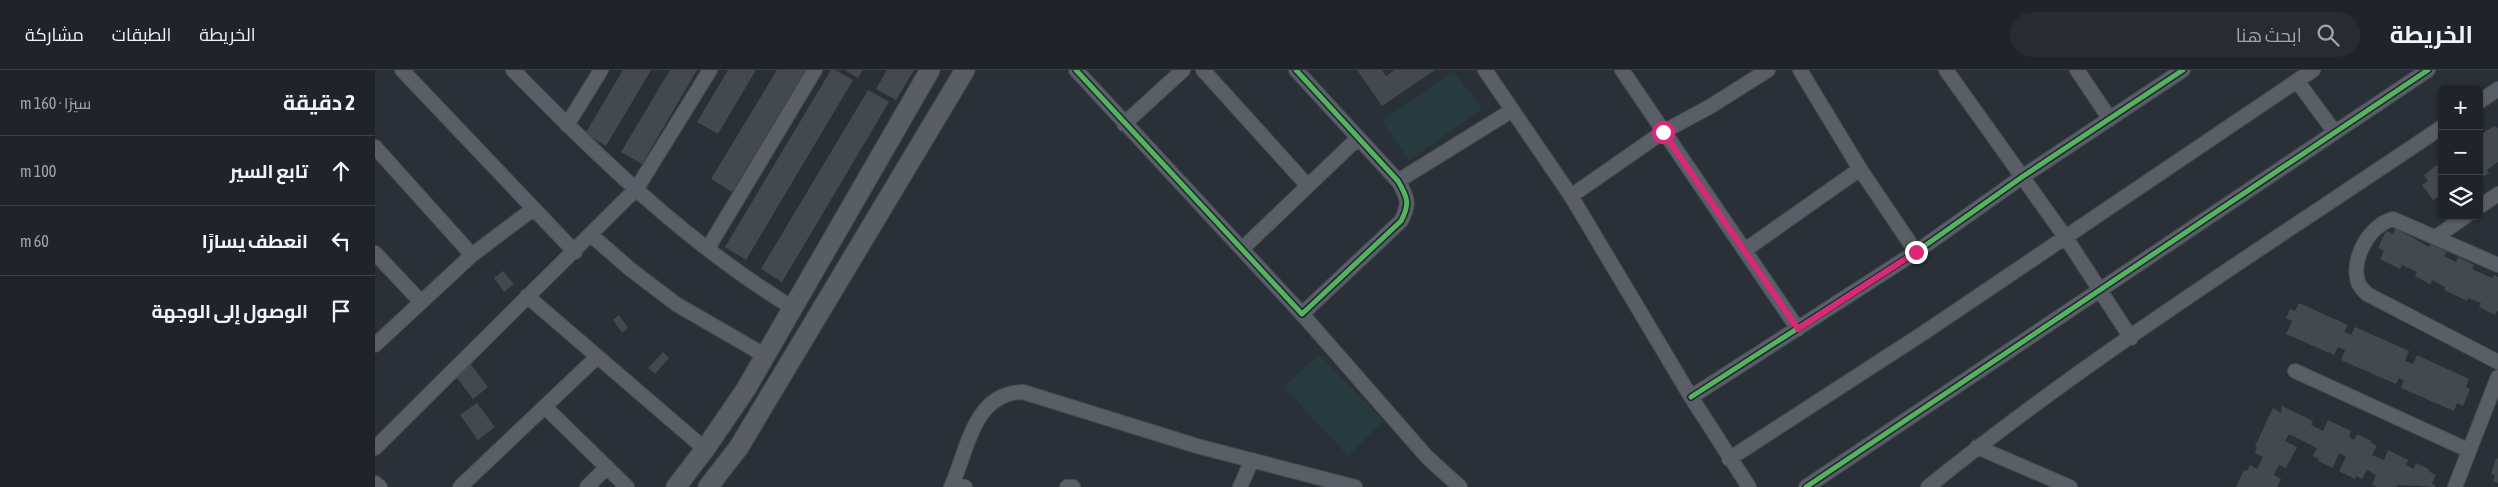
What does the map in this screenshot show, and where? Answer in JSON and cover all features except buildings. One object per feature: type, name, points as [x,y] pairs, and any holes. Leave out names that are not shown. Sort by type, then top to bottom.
[{"type":"main road","points":[[676,487],[705,449],[766,356],[931,70]]},
{"type":"main road","points":[[708,487],[739,447],[965,70]]},
{"type":"street","points":[[402,70],[575,252]]},
{"type":"street","points":[[513,70],[567,125],[637,188],[746,279],[793,308]]},
{"type":"street","points":[[567,125],[601,70]]},
{"type":"street","points":[[375,448],[527,296],[575,252],[637,188],[710,70]]},
{"type":"street","points":[[708,248],[815,70]]},
{"type":"street","points":[[1076,70],[1302,314],[1427,457],[1460,487]]},
{"type":"street","points":[[1125,124],[1183,70]]},
{"type":"street","points":[[1203,70],[1307,185]]},
{"type":"street","points":[[1296,70],[1398,181],[1405,193],[1408,209],[1401,221],[1302,314]]},
{"type":"street","points":[[1485,70],[1511,111],[1571,196],[1691,397],[1729,459],[1749,487]]},
{"type":"street","points":[[1622,70],[1798,329]]},
{"type":"street","points":[[1571,196],[1663,132],[1711,106],[1768,70]]},
{"type":"street","points":[[1800,70],[1860,169],[1916,252]]},
{"type":"street","points":[[1946,70],[2065,238],[2131,338]]},
{"type":"street","points":[[2077,70],[2110,119]]},
{"type":"street","points":[[1691,397],[1916,252],[2022,177],[2183,70]]},
{"type":"street","points":[[1729,459],[2065,238],[2313,70]]},
{"type":"street","points":[[1806,487],[2334,131],[2428,70]]},
{"type":"street","points":[[2297,82],[2334,131]]},
{"type":"street","points":[[2483,99],[2498,89]]},
{"type":"street","points":[[1398,181],[1511,111]]},
{"type":"street","points":[[1927,487],[2079,371],[2131,338],[2438,130]]},
{"type":"street","points":[[1242,250],[1307,185],[1358,138]]},
{"type":"street","points":[[375,148],[472,255]]},
{"type":"street","points":[[1745,250],[1860,169]]},
{"type":"street","points":[[2483,204],[2498,194]]},
{"type":"street","points":[[375,345],[472,255],[533,209]]},
{"type":"street","points":[[2498,265],[2393,219],[2386,221],[2365,242],[2356,262],[2358,282],[2367,294],[2498,362]]},
{"type":"street","points":[[2436,237],[2460,220]]},
{"type":"street","points":[[591,235],[630,269],[676,304],[766,356]]},
{"type":"street","points":[[375,253],[421,302]]},
{"type":"street","points":[[527,296],[705,449]]},
{"type":"street","points":[[460,487],[597,358]]},
{"type":"street","points":[[2295,371],[2468,450]]},
{"type":"street","points":[[2455,487],[2498,377]]},
{"type":"street","points":[[956,486],[983,411],[1000,396],[1011,393],[1034,396],[1197,446],[1355,487]]},
{"type":"street","points":[[545,408],[627,487]]},
{"type":"street","points":[[1977,447],[2071,487]]},
{"type":"street","points":[[1240,487],[1253,460]]},
{"type":"street","points":[[587,487],[607,467]]},
{"type":"street","points":[[375,483],[380,487]]},
{"type":"street","points":[[1067,487],[1073,487]]},
{"type":"green space","points":[[1454,71],[1482,109],[1409,161],[1382,121]]},
{"type":"green space","points":[[1319,354],[1384,421],[1348,456],[1284,387]]},
{"type":"cycle path","points":[[1076,70],[1302,314],[1401,221],[1406,210],[1407,201],[1398,181],[1296,70]]},
{"type":"cycle path","points":[[1691,397],[1916,252],[2022,177],[2183,70]]},
{"type":"cycle path","points":[[1806,487],[2428,70]]},
{"type":"route","points":[[1663,132],[1798,329],[1916,252]]}]
